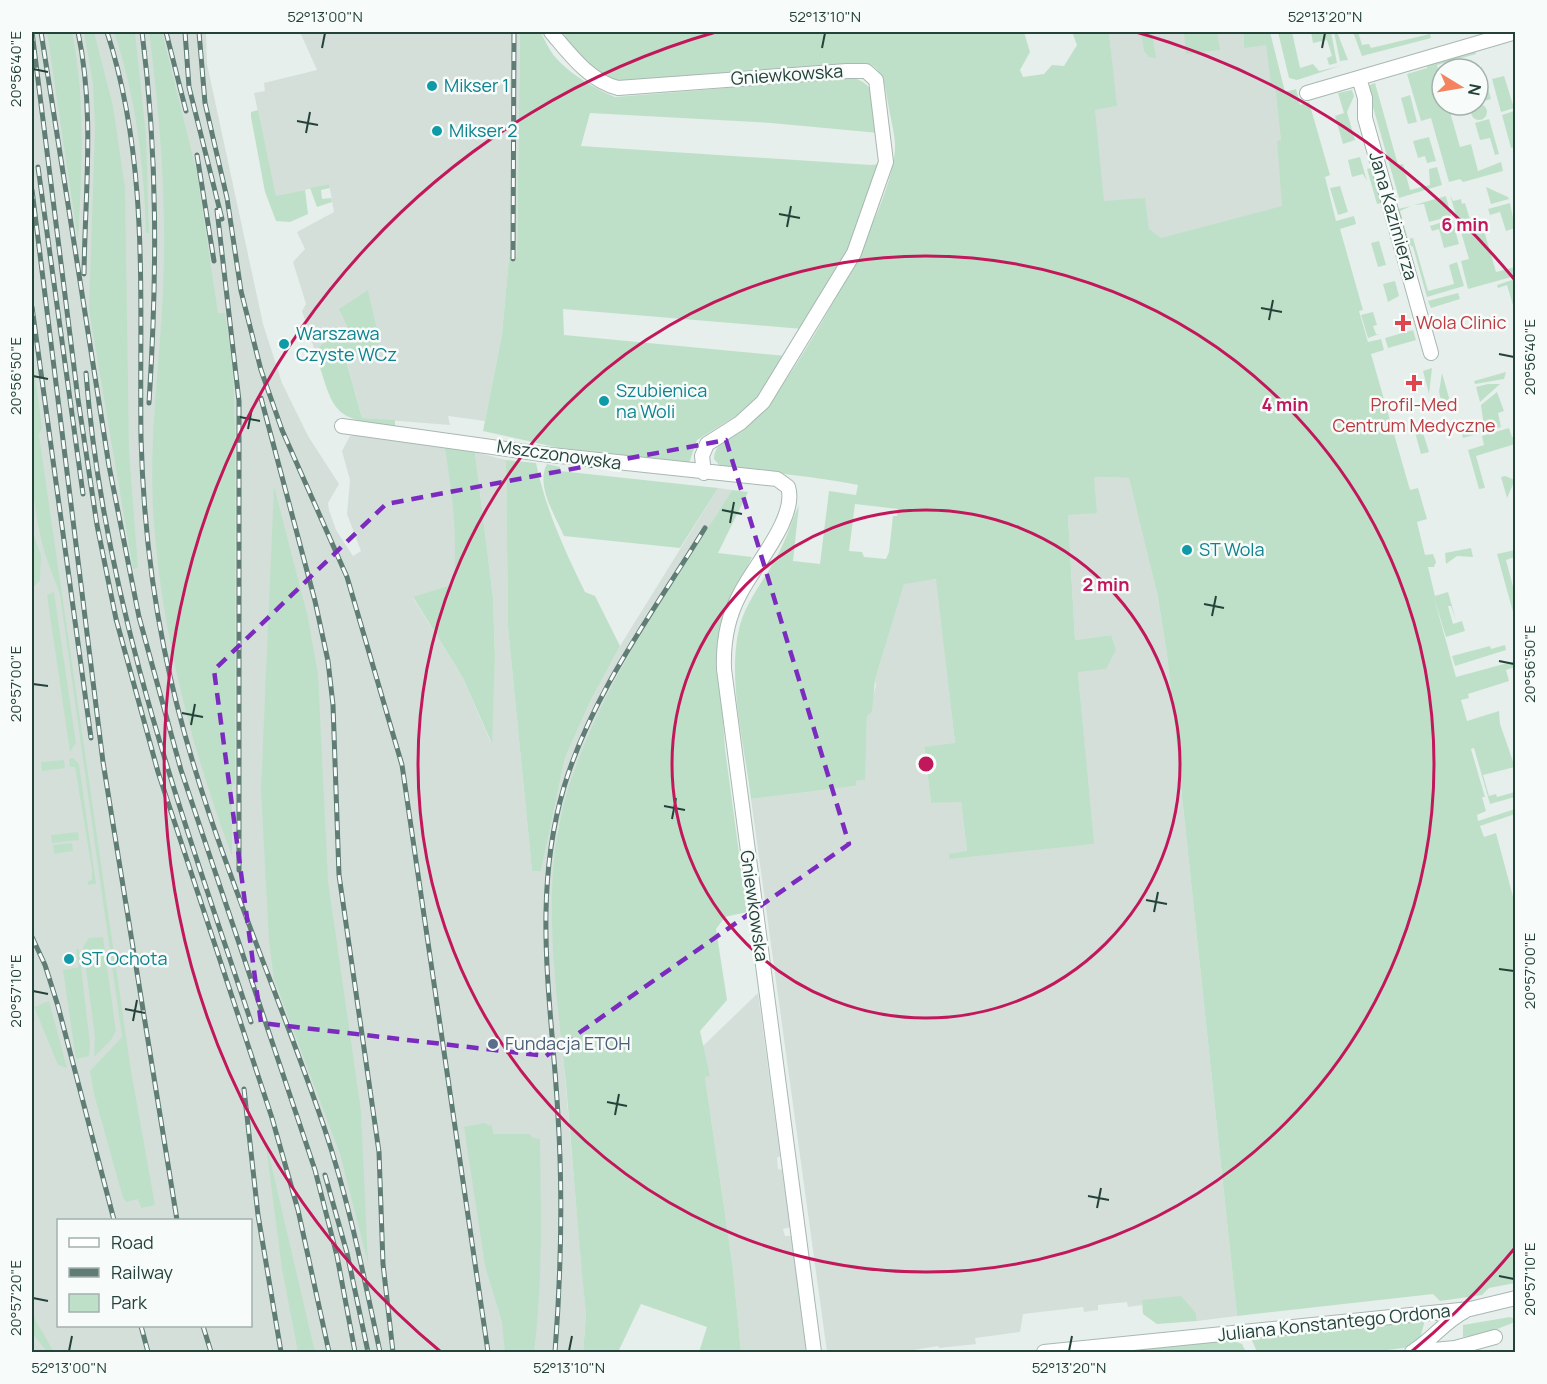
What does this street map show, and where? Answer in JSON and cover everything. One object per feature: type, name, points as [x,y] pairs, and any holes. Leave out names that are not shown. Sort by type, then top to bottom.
[{"type":"street","name":"Gniewkowska","points":[[551,32],[589,73],[608,86],[618,88],[848,70],[866,72],[876,80],[886,162],[854,253],[763,402],[740,423],[707,444],[702,456],[704,472]]},
{"type":"street","points":[[1307,93],[1515,32]]},
{"type":"street","name":"Jana Kazimierza","points":[[1359,78],[1365,98],[1365,118],[1431,353]]},
{"type":"street","name":"Mszczonowska","points":[[342,426],[542,454],[777,479]]},
{"type":"street","name":"Gniewkowska","points":[[777,479],[788,487],[788,508],[778,531],[739,594],[731,614],[725,635],[724,669],[814,1353]]},
{"type":"street","name":"Juliana Konstantego Ordona","points":[[1044,1353],[1470,1309],[1515,1298]]},
{"type":"street","points":[[1411,1353],[1430,1341],[1441,1326],[1453,1317],[1470,1309]]},
{"type":"street","name":"Juliana Konstantego Ordona","points":[[1411,1353],[1455,1348],[1495,1337]]},
{"type":"highlighted area","points":[[726,440],[849,844],[546,1056],[261,1023],[214,670],[386,504]]},
{"type":"shaded area","points":[[32,32],[206,32],[207,64],[263,324],[282,383],[308,436],[339,484],[328,503],[329,510],[336,530],[353,556],[361,551],[347,514],[350,480],[342,451],[350,436],[365,435],[444,445],[454,495],[457,544],[454,584],[413,598],[463,678],[491,743],[495,658],[493,597],[475,452],[506,460],[508,628],[532,871],[541,870],[565,758],[591,700],[620,646],[718,488],[732,490],[633,651],[590,733],[558,827],[552,894],[562,1043],[586,1315],[583,1352],[32,1352]]},
{"type":"shaded area","points":[[300,32],[520,32],[517,257],[509,257],[502,334],[485,421],[448,416],[450,425],[362,418],[345,355],[358,351],[372,314],[368,291],[348,328],[324,342],[315,351],[302,311],[306,304],[293,262],[305,249],[297,232],[334,212],[329,184],[276,197],[254,93],[265,91],[264,83],[317,70]]},
{"type":"shaded area","points":[[1109,32],[1270,32],[1303,204],[1151,249],[1088,187],[1077,112],[1116,106]]},
{"type":"shaded area","points":[[1232,339],[1157,592],[1167,655],[1237,1316],[1197,1321],[1196,1313],[1184,1302],[1142,1301],[1142,1305],[1128,1307],[1127,1302],[1098,1305],[1098,1310],[1084,1312],[1083,1307],[1023,1314],[1020,1332],[975,1338],[976,1344],[939,1348],[938,1346],[901,1352],[827,1352],[751,799],[856,786],[856,781],[864,780],[867,716],[876,686],[875,680],[904,583],[937,579],[955,744],[924,748],[931,803],[961,801],[967,851],[1093,844],[1078,672],[1111,635],[1075,640],[1068,515],[1094,477],[1128,478]]},
{"type":"shaded area","points":[[758,993],[780,1156],[777,1158],[778,1169],[782,1170],[790,1227],[783,1229],[785,1236],[791,1236],[808,1352],[741,1352],[733,1268],[705,1077],[709,1076],[703,1046]]},
{"type":"green space","points":[[47,32],[72,32],[76,58],[82,136],[78,241]]},
{"type":"green space","points":[[84,32],[94,32],[113,106],[125,188],[129,451],[138,568],[133,569],[89,310],[95,129],[93,84]]},
{"type":"green space","points":[[114,32],[135,32],[146,135],[149,233],[146,233],[138,131],[128,81]]},
{"type":"green space","points":[[149,32],[162,32],[197,173],[218,313],[225,313],[233,368],[235,782],[232,786],[232,856],[203,771],[179,685],[162,597],[157,553],[152,453],[163,290],[164,225],[159,128]]},
{"type":"green space","points":[[520,32],[540,32],[554,56],[569,70],[615,97],[853,78],[867,86],[874,99],[879,133],[771,123],[590,113],[581,146],[881,164],[853,242],[803,329],[563,309],[564,335],[786,356],[752,406],[697,440],[689,463],[559,448],[483,431],[502,334],[509,257],[517,257]]},
{"type":"green space","points":[[563,32],[1024,32],[1030,52],[1020,70],[1023,77],[1044,74],[1052,65],[1064,66],[1077,45],[1072,32],[1109,32],[1117,106],[1095,110],[1104,201],[1145,198],[1149,229],[1161,238],[1282,206],[1277,141],[1281,140],[1275,84],[1271,84],[1266,45],[1244,48],[1244,32],[1270,32],[1285,92],[1296,89],[1300,105],[1309,102],[1330,175],[1325,177],[1336,221],[1354,216],[1356,224],[1340,229],[1363,310],[1359,311],[1368,342],[1381,339],[1384,350],[1371,354],[1410,490],[1418,488],[1427,519],[1417,522],[1425,555],[1433,554],[1436,562],[1434,567],[1428,567],[1435,596],[1448,592],[1456,620],[1451,606],[1448,606],[1453,624],[1462,621],[1465,631],[1446,637],[1434,598],[1456,677],[1515,661],[1515,667],[1506,670],[1509,681],[1468,694],[1469,698],[1461,700],[1467,721],[1499,711],[1500,724],[1515,767],[1483,775],[1489,796],[1496,794],[1497,797],[1515,792],[1515,797],[1490,804],[1474,748],[1471,749],[1485,797],[1482,797],[1486,811],[1477,815],[1478,821],[1515,809],[1515,814],[1480,826],[1484,837],[1496,833],[1515,904],[1515,1283],[1489,1288],[1482,1295],[1440,1301],[1433,1294],[1237,1316],[1167,655],[1157,592],[1129,478],[1094,477],[1097,513],[1068,515],[1075,640],[1111,635],[1116,650],[1106,669],[1078,672],[1094,844],[949,859],[949,854],[967,851],[961,802],[931,803],[924,747],[955,743],[936,579],[904,584],[875,680],[872,712],[867,716],[865,780],[856,781],[856,786],[751,799],[736,692],[736,649],[742,620],[779,553],[799,505],[793,561],[820,564],[829,491],[856,495],[858,485],[720,466],[714,459],[715,452],[730,435],[757,417],[776,395],[835,299],[870,229],[884,196],[892,167],[895,143],[885,86],[879,72],[870,64],[615,81],[593,67]],"holes":[[[855,504],[898,509],[897,516],[893,516],[889,552],[886,559],[864,557],[862,552],[849,551]]]},
{"type":"green space","points":[[1141,32],[1152,32],[1156,58],[1149,57],[1144,51]]},
{"type":"green space","points":[[1184,32],[1217,32],[1220,50],[1186,54]]},
{"type":"green space","points":[[1278,32],[1292,32],[1300,68],[1313,64],[1319,71],[1340,66],[1297,80],[1289,78]]},
{"type":"green space","points":[[1311,32],[1331,32],[1337,63],[1329,65],[1327,58],[1332,56],[1327,40],[1313,43]]},
{"type":"green space","points":[[1334,32],[1337,32],[1348,60],[1340,61]]},
{"type":"green space","points":[[1353,32],[1358,32],[1362,45],[1369,44],[1371,48],[1430,34],[1431,38],[1362,56]]},
{"type":"green space","points":[[1474,47],[1476,54],[1465,57],[1440,57]]},
{"type":"green space","points":[[1430,60],[1430,117],[1451,117],[1460,147],[1471,144],[1478,171],[1501,162],[1503,171],[1463,182],[1460,179],[1449,182],[1431,118],[1421,121],[1407,74],[1427,68],[1426,61]]},
{"type":"green space","points":[[1504,76],[1514,108],[1501,112],[1492,79]]},
{"type":"green space","points":[[1375,83],[1398,165],[1403,164],[1410,190],[1430,185],[1429,169],[1437,167],[1442,185],[1399,198],[1367,86]]},
{"type":"green space","points":[[1352,90],[1354,96],[1347,112],[1355,140],[1343,144],[1335,116],[1344,113],[1338,93]]},
{"type":"green space","points":[[1410,95],[1417,122],[1408,124],[1401,98]]},
{"type":"green space","points":[[258,110],[276,196],[305,190],[308,214],[290,222],[276,221],[265,192],[251,117],[251,112]]},
{"type":"green space","points":[[1514,111],[1515,147],[1511,148],[1502,115]]},
{"type":"green space","points":[[1489,119],[1499,154],[1495,155],[1490,138],[1480,140],[1475,123]]},
{"type":"green space","points":[[1429,137],[1436,161],[1427,163],[1425,156],[1418,158],[1413,141]]},
{"type":"green space","points":[[1360,157],[1367,181],[1363,174],[1352,177],[1348,160]]},
{"type":"green space","points":[[1374,167],[1384,202],[1377,204],[1367,169]]},
{"type":"green space","points":[[329,184],[330,188],[321,190],[322,199],[331,198],[332,202],[317,207],[310,188]]},
{"type":"green space","points":[[1340,186],[1348,212],[1338,215],[1330,188]]},
{"type":"green space","points":[[1486,187],[1508,197],[1509,199],[1491,204]]},
{"type":"green space","points":[[1450,195],[1453,201],[1461,199],[1462,204],[1465,203],[1471,223],[1481,220],[1496,272],[1515,267],[1515,276],[1468,289],[1461,261],[1469,259]]},
{"type":"green space","points":[[1446,196],[1451,216],[1429,222],[1424,204],[1414,205]]},
{"type":"green space","points":[[1510,203],[1515,228],[1506,231],[1500,212],[1490,215],[1488,209]]},
{"type":"green space","points":[[1411,206],[1400,211],[1408,239],[1413,238],[1428,291],[1454,284],[1449,265],[1457,262],[1464,286],[1427,297],[1413,247],[1409,244],[1398,209]]},
{"type":"green space","points":[[1452,219],[1459,244],[1444,248],[1439,229],[1432,231],[1430,226]]},
{"type":"green space","points":[[1379,241],[1386,265],[1378,267],[1371,243]]},
{"type":"green space","points":[[1515,279],[1516,312],[1507,285],[1498,288],[1497,285]]},
{"type":"green space","points":[[1395,281],[1399,296],[1388,302],[1383,284]]},
{"type":"green space","points":[[368,290],[380,344],[345,356],[362,418],[395,420],[395,426],[358,420],[338,409],[326,387],[315,351],[324,342],[348,328],[339,309]]},
{"type":"green space","points":[[1458,293],[1460,299],[1431,308],[1428,301]]},
{"type":"green space","points":[[1373,312],[1377,325],[1373,326],[1376,334],[1379,334],[1368,338],[1361,315]]},
{"type":"green space","points":[[1413,330],[1416,340],[1388,348],[1385,338]]},
{"type":"green space","points":[[32,352],[42,428],[39,435],[131,1071],[155,1205],[141,1208],[138,1199],[126,1202],[123,1198],[94,1094],[90,1071],[122,1037],[60,595],[45,552],[34,499],[31,450]]},
{"type":"green space","points":[[1432,368],[1429,394],[1423,371]]},
{"type":"green space","points":[[1506,372],[1504,379],[1475,384],[1474,381]]},
{"type":"green space","points":[[1442,373],[1451,405],[1443,407],[1439,392]]},
{"type":"green space","points":[[1500,384],[1480,402],[1476,387]]},
{"type":"green space","points":[[1497,392],[1504,411],[1498,413],[1501,427],[1463,438],[1462,433],[1484,426],[1481,405]]},
{"type":"green space","points":[[1420,423],[1429,452],[1421,454],[1413,425]]},
{"type":"green space","points":[[1509,428],[1512,437],[1515,436],[1515,444],[1476,456],[1485,488],[1479,489],[1468,450],[1484,445],[1482,436]]},
{"type":"green space","points":[[444,445],[475,452],[493,597],[495,658],[492,744],[463,678],[413,597],[454,584],[454,514]]},
{"type":"green space","points":[[506,460],[536,463],[550,513],[570,560],[585,592],[595,596],[620,646],[591,700],[565,758],[541,871],[532,871],[508,628]]},
{"type":"green space","points":[[547,464],[560,467],[560,471],[718,488],[680,548],[564,536],[545,491],[543,481]]},
{"type":"green space","points":[[1505,476],[1515,480],[1507,498],[1501,477]]},
{"type":"green space","points":[[274,486],[308,618],[318,674],[328,881],[361,1111],[368,1263],[340,1154],[274,979],[269,941],[261,790]]},
{"type":"green space","points":[[732,490],[748,492],[718,553],[752,557],[736,591],[719,662],[725,749],[747,912],[725,917],[716,929],[727,1000],[700,1031],[710,1076],[705,1077],[733,1268],[741,1352],[699,1352],[707,1327],[641,1304],[618,1352],[583,1352],[586,1315],[552,940],[553,867],[558,831],[566,796],[597,715],[639,638]]},
{"type":"green space","points":[[32,530],[41,555],[40,581],[32,588]]},
{"type":"green space","points":[[1471,548],[1473,557],[1457,556],[1446,564],[1445,553]]},
{"type":"green space","points":[[1515,550],[1515,557],[1506,560],[1515,594],[1515,619],[1497,554]]},
{"type":"green space","points":[[54,592],[76,743],[70,752],[47,595]]},
{"type":"green space","points":[[1505,645],[1506,650],[1455,666],[1452,656],[1490,646],[1491,649]]},
{"type":"green space","points":[[73,758],[79,764],[96,884],[88,885],[88,881],[92,880],[92,870],[75,767],[70,767],[69,759]]},
{"type":"green space","points":[[64,760],[65,768],[42,771],[41,762]]},
{"type":"green space","points":[[78,832],[79,840],[52,843],[51,835]]},
{"type":"green space","points":[[72,843],[73,851],[54,854],[53,845]]},
{"type":"green space","points":[[103,937],[116,1031],[111,1040],[94,1057],[95,1037],[83,947],[89,938]]},
{"type":"green space","points":[[76,949],[79,949],[90,1044],[89,1056],[76,1059],[63,970],[79,967]]},
{"type":"green space","points":[[49,1001],[67,1068],[58,1065],[34,1007]]},
{"type":"green space","points":[[484,1123],[492,1126],[493,1134],[530,1134],[533,1138],[540,1139],[540,1273],[534,1352],[505,1352],[502,1322],[485,1266],[464,1127]]},
{"type":"green space","points":[[265,1138],[315,1352],[298,1352],[282,1269]]},
{"type":"green space","points":[[1181,1296],[1196,1313],[1197,1321],[1157,1324],[1143,1314],[1142,1300]]},
{"type":"green space","points":[[32,1314],[54,1352],[47,1352],[32,1333]]},
{"type":"green space","points":[[1510,1317],[1515,1319],[1515,1322],[1487,1333],[1463,1337],[1463,1325]]},
{"type":"green space","points":[[1425,1320],[1418,1346],[1372,1352],[1257,1352],[1251,1338]]},
{"type":"green space","points":[[1231,1340],[1242,1344],[1246,1352],[1115,1352]]},
{"type":"railway","points":[[32,32],[78,399],[97,525],[116,619],[158,772],[272,1118],[298,1210],[329,1352]]},
{"type":"railway","points":[[41,32],[109,466],[139,617],[181,770],[315,1170],[337,1256],[355,1352]]},
{"type":"railway","points":[[78,32],[88,122],[84,274]]},
{"type":"railway","points":[[107,32],[121,82],[136,182],[141,284],[143,491],[151,570],[164,648],[195,771],[333,1155],[355,1239],[380,1352]]},
{"type":"railway","points":[[142,32],[151,125],[155,217],[154,310],[149,403]]},
{"type":"railway","points":[[166,32],[186,111]]},
{"type":"railway","points":[[185,32],[189,87],[222,219]]},
{"type":"railway","points":[[199,32],[205,103],[227,198],[241,291],[261,370],[282,430],[347,577],[402,765],[488,1352]]},
{"type":"railway","points":[[513,259],[514,32]]},
{"type":"railway","points":[[197,155],[214,261]]},
{"type":"railway","points":[[38,167],[83,494]]},
{"type":"railway","points":[[32,190],[103,762],[177,1219]]},
{"type":"railway","points":[[217,210],[239,401],[239,870]]},
{"type":"railway","points":[[32,307],[91,738]]},
{"type":"railway","points":[[86,373],[95,457],[109,539],[127,621],[172,782],[251,1022]]},
{"type":"railway","points":[[261,398],[315,601],[328,661],[333,705],[339,875],[379,1152],[383,1264],[393,1352]]},
{"type":"railway","points":[[555,1352],[561,1205],[558,1116],[546,951],[548,870],[554,829],[564,787],[576,752],[607,686],[705,528]]},
{"type":"railway","points":[[32,937],[45,965],[58,1006],[114,1219]]},
{"type":"railway","points":[[244,1089],[258,1215],[281,1352]]},
{"type":"railway","points":[[325,1175],[347,1253],[368,1352]]},
{"type":"railway","points":[[141,1327],[148,1352]]},
{"type":"railway","points":[[203,1327],[211,1352]]},
{"type":"place","name":"Mikser 1","points":[[432,86]]},
{"type":"place","name":"Mikser 2","points":[[437,131]]},
{"type":"place","name":"Wola Clinic","points":[[1403,323]]},
{"type":"place","name":"Warszawa Czyste WCz","points":[[284,344]]},
{"type":"place","name":"Profil-Med Centrum Medyczne","points":[[1414,383]]},
{"type":"place","name":"Szubienica na Woli","points":[[604,401]]},
{"type":"place","name":"ST Wola","points":[[1187,550]]},
{"type":"place","name":"ST Ochota","points":[[69,959]]},
{"type":"place","name":"Fundacja ETOH","points":[[493,1044]]}]
